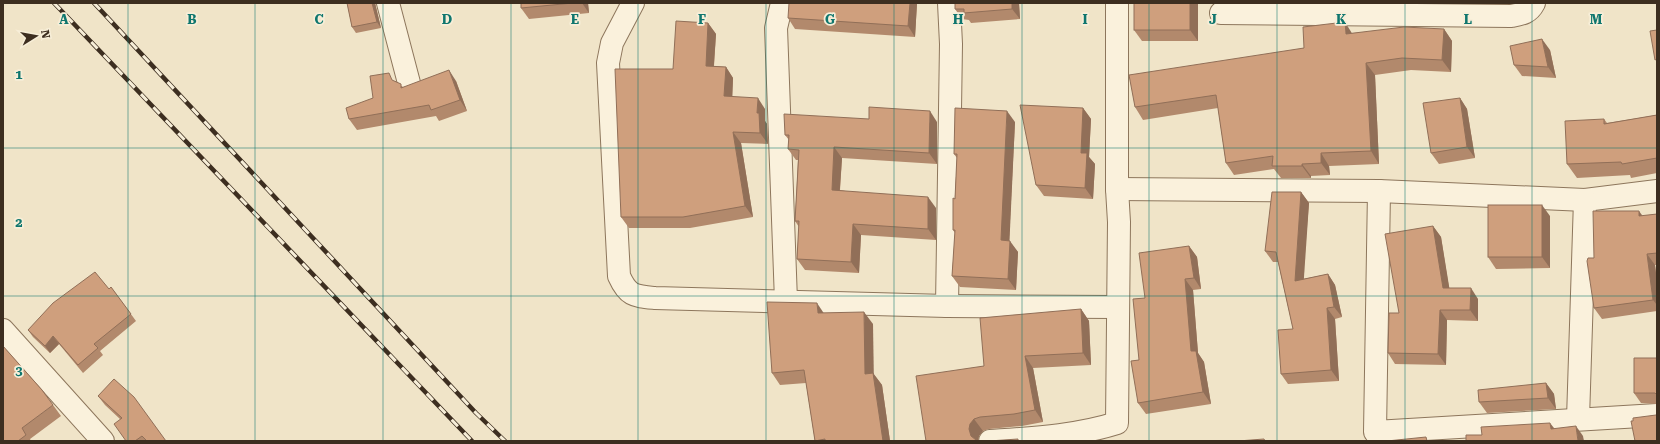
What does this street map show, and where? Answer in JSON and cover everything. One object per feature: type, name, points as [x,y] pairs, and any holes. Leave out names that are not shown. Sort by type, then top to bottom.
[{"type":"street","points":[[388,3],[409,83]]},
{"type":"street","points":[[633,3],[612,43],[608,63],[619,276],[625,289],[636,296],[655,298],[786,300],[947,306],[1118,307]]},
{"type":"street","points":[[782,3],[776,28],[786,300]]},
{"type":"street","points":[[947,306],[952,44],[949,3]]},
{"type":"street","points":[[990,441],[1034,440],[1094,430],[1117,423],[1119,222],[1117,189],[1117,3]]},
{"type":"street","points":[[1221,13],[1372,9],[1512,16],[1524,14],[1532,8],[1534,3]]},
{"type":"street","points":[[1117,189],[1379,191],[1585,200],[1657,191]]},
{"type":"street","points":[[1379,191],[1375,432],[1657,415]]},
{"type":"street","points":[[1578,419],[1585,200]]},
{"type":"street","points":[[3,330],[103,441]]},
{"type":"building","points":[[347,3],[372,3],[377,22],[352,27]]},
{"type":"building","points":[[521,3],[573,3],[521,8]]},
{"type":"building","points":[[789,3],[910,3],[908,26],[788,18]]},
{"type":"building","points":[[955,3],[1012,3],[1012,9],[964,13],[964,9],[955,9]]},
{"type":"building","points":[[1134,3],[1190,3],[1190,30],[1134,30]]},
{"type":"building","points":[[676,21],[708,23],[706,66],[726,67],[724,96],[758,98],[757,113],[759,113],[760,133],[733,132],[745,206],[683,217],[621,217],[615,69],[673,69]]},
{"type":"building","points":[[1345,22],[1346,34],[1404,27],[1444,29],[1442,60],[1402,58],[1366,63],[1371,151],[1321,153],[1321,163],[1302,164],[1302,166],[1272,166],[1273,156],[1226,163],[1216,95],[1135,107],[1129,75],[1304,48],[1303,27]]},
{"type":"building","points":[[1657,30],[1657,59],[1655,60],[1650,31]]},
{"type":"building","points":[[1542,39],[1548,67],[1514,65],[1510,46]]},
{"type":"building","points":[[449,70],[460,100],[431,110],[429,105],[349,119],[346,108],[373,98],[370,76],[389,73],[392,80],[401,84],[401,88]]},
{"type":"building","points":[[1460,98],[1467,147],[1431,153],[1423,103]]},
{"type":"building","points":[[1020,105],[1083,108],[1081,153],[1087,153],[1085,188],[1036,185]]},
{"type":"building","points":[[869,107],[930,111],[929,153],[834,147],[832,190],[928,197],[928,229],[853,224],[851,262],[797,259],[799,221],[795,221],[799,150],[788,149],[789,135],[785,135],[784,114],[869,119]]},
{"type":"building","points":[[955,108],[1007,111],[1001,240],[1010,241],[1008,279],[952,276],[955,230],[953,230],[953,198],[955,199],[957,154],[954,154]]},
{"type":"building","points":[[1657,115],[1657,158],[1622,164],[1621,162],[1567,164],[1565,121],[1604,119],[1604,124]]},
{"type":"building","points":[[1272,192],[1301,192],[1295,281],[1328,274],[1334,307],[1327,308],[1331,370],[1281,374],[1278,330],[1293,329],[1276,252],[1265,251]]},
{"type":"building","points":[[1488,205],[1542,205],[1542,257],[1488,257]]},
{"type":"building","points":[[1593,211],[1639,211],[1639,216],[1657,214],[1657,253],[1647,254],[1653,300],[1594,308],[1587,261],[1588,258],[1594,258]]},
{"type":"building","points":[[1433,226],[1443,288],[1471,288],[1470,310],[1440,310],[1438,354],[1388,353],[1389,313],[1399,313],[1385,234]]},
{"type":"building","points":[[1189,246],[1194,278],[1185,279],[1191,351],[1196,351],[1203,392],[1138,403],[1131,361],[1139,360],[1133,299],[1145,298],[1139,253]]},
{"type":"building","points":[[95,272],[109,289],[111,287],[131,314],[94,344],[98,348],[78,365],[53,336],[45,346],[28,330],[53,303]]},
{"type":"building","points":[[767,302],[817,303],[818,313],[864,312],[865,374],[873,373],[883,441],[825,441],[825,439],[815,441],[804,370],[772,373]]},
{"type":"building","points":[[1081,309],[1083,353],[1025,356],[1035,410],[974,419],[970,424],[969,429],[971,436],[980,441],[926,441],[916,376],[984,366],[980,318]]},
{"type":"building","points":[[3,346],[42,390],[53,405],[22,428],[26,435],[18,441],[3,441]]},
{"type":"building","points":[[1634,358],[1657,358],[1657,395],[1655,393],[1634,393]]},
{"type":"building","points":[[114,379],[134,397],[166,441],[147,441],[142,436],[135,441],[126,441],[114,424],[122,418],[98,396]]},
{"type":"building","points":[[1546,383],[1548,398],[1479,402],[1478,390]]},
{"type":"building","points":[[1657,414],[1657,441],[1635,441],[1631,421],[1633,421],[1633,418]]},
{"type":"building","points":[[1550,423],[1551,429],[1576,426],[1578,441],[1466,441],[1466,435],[1482,435],[1481,427]]},
{"type":"building","points":[[1426,437],[1427,441],[1387,441]]},
{"type":"building","points":[[1018,439],[1018,441],[989,441]]},
{"type":"building","points":[[1264,439],[1265,441],[1238,441]]},
{"type":"railway","points":[[54,3],[472,441]]},
{"type":"railway","points":[[94,3],[476,413],[505,441]]}]
